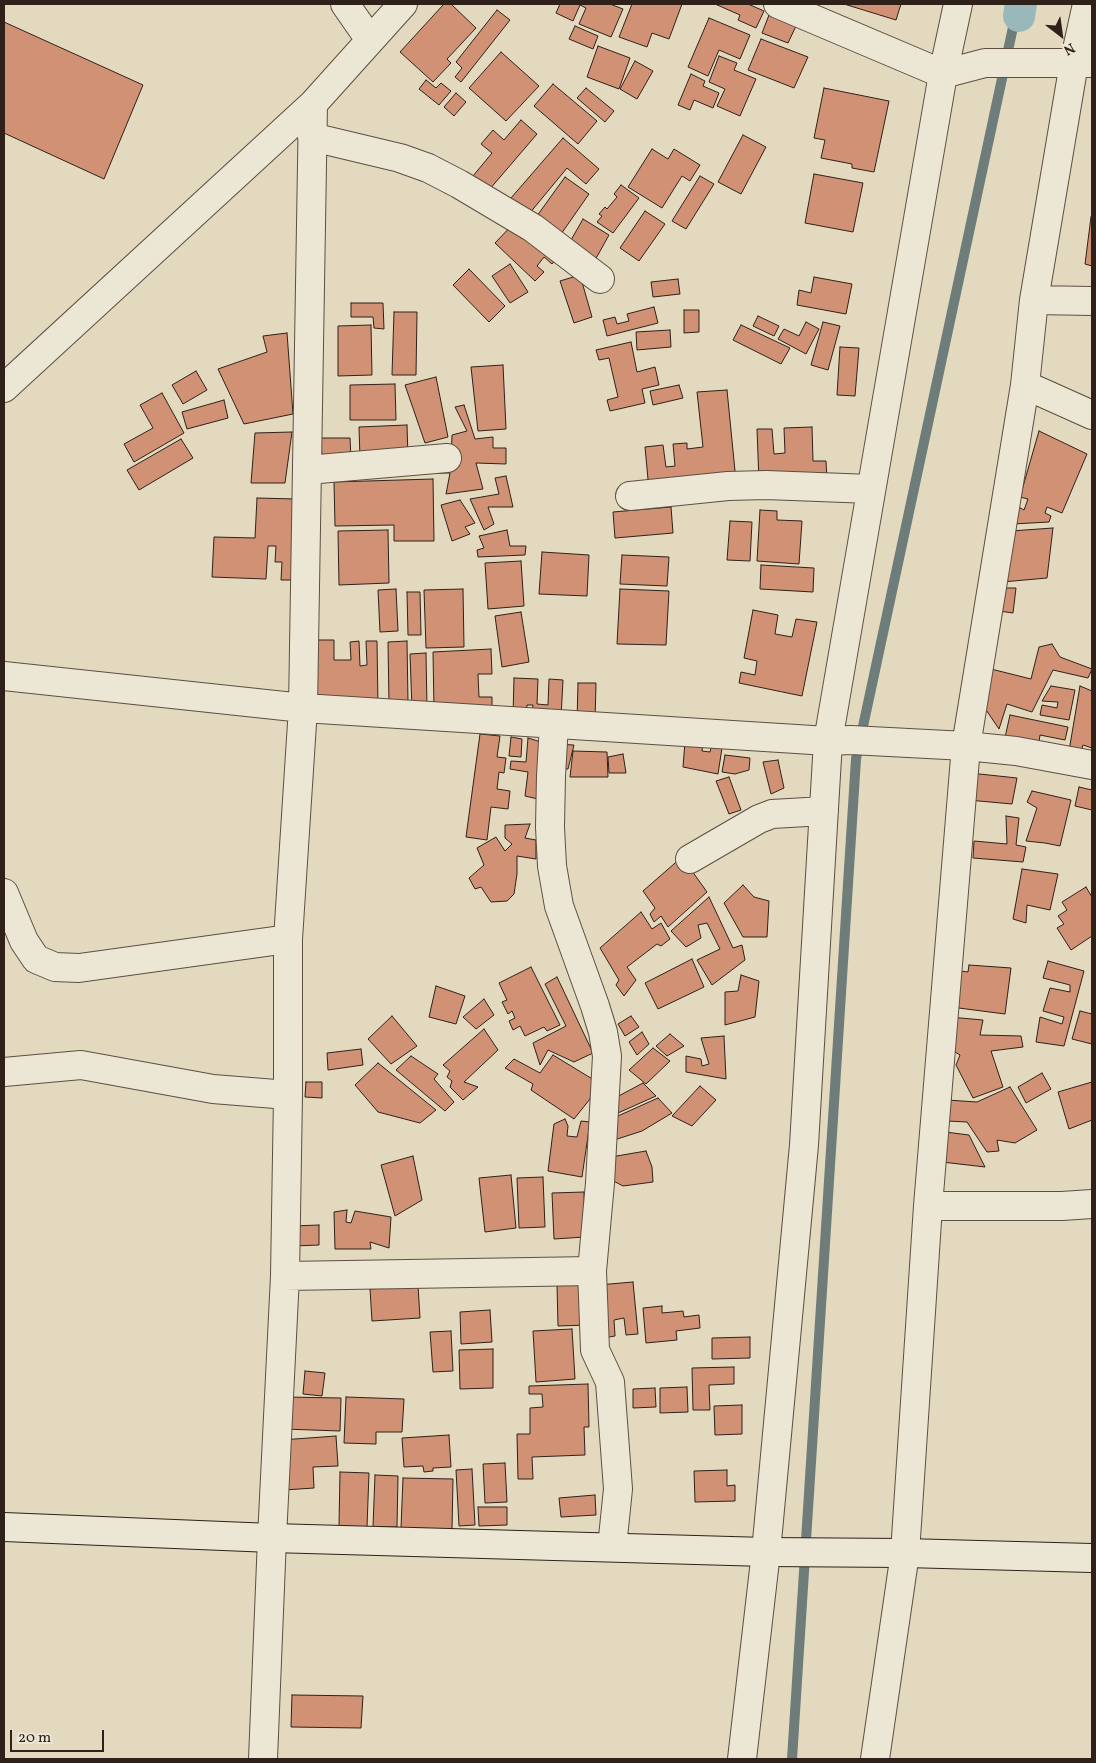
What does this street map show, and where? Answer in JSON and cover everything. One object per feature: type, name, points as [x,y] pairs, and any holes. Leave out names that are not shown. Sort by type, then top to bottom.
[{"type":"street","points":[[345,4],[370,40]]},
{"type":"street","points":[[4,388],[313,104],[403,4]]},
{"type":"street","points":[[778,4],[943,74],[985,63],[1083,63]]},
{"type":"street","points":[[742,1759],[778,1552],[824,811],[839,740],[871,489],[943,74],[958,4]]},
{"type":"street","points":[[875,1759],[905,1552],[928,1206],[966,746],[1025,385],[1034,300],[1083,63],[1087,4]]},
{"type":"street","points":[[263,1759],[285,1276],[288,939],[303,708],[313,104]]},
{"type":"street","points":[[312,137],[400,158],[428,168],[533,228],[600,279]]},
{"type":"street","points":[[1034,300],[1092,301]]},
{"type":"street","points":[[1025,385],[1092,415]]},
{"type":"street","points":[[306,470],[447,458]]},
{"type":"street","points":[[630,496],[728,486],[766,485],[871,489]]},
{"type":"street","points":[[4,676],[303,708],[554,724],[966,746],[1016,751],[1092,765]]},
{"type":"street","points":[[554,724],[550,827],[552,866],[559,906],[595,1006],[603,1032],[607,1056],[600,1184],[592,1271],[595,1350],[598,1360],[610,1382],[618,1489],[612,1547]]},
{"type":"street","points":[[690,859],[759,819],[772,814],[824,811]]},
{"type":"street","points":[[4,893],[24,942],[36,959],[55,967],[79,968],[288,939]]},
{"type":"street","points":[[4,1072],[81,1065],[213,1089],[288,1095]]},
{"type":"street","points":[[928,1206],[1062,1206],[1092,1204]]},
{"type":"street","points":[[285,1276],[592,1271]]},
{"type":"street","points":[[4,1527],[272,1538],[778,1552],[905,1552],[1092,1558]]},
{"type":"building","points":[[444,4],[451,4],[476,28],[447,59],[451,63],[433,82],[400,52]]},
{"type":"building","points":[[560,4],[610,4],[623,9],[611,37],[579,24],[586,8],[580,5],[573,21],[556,13]]},
{"type":"building","points":[[632,4],[682,4],[669,39],[652,33],[647,47],[619,37]]},
{"type":"building","points":[[715,4],[748,4],[764,11],[756,28],[738,20],[740,15]]},
{"type":"building","points":[[844,4],[901,4],[896,20]]},
{"type":"building","points":[[497,10],[510,20],[461,82],[455,77],[462,68],[456,62]]},
{"type":"building","points":[[769,15],[796,26],[788,43],[762,33]]},
{"type":"building","points":[[709,18],[750,35],[740,59],[719,50],[708,76],[688,67]]},
{"type":"building","points":[[4,22],[143,85],[104,179],[4,133]]},
{"type":"building","points":[[575,26],[598,36],[593,49],[569,39]]},
{"type":"building","points":[[761,39],[808,57],[794,88],[748,70]]},
{"type":"building","points":[[598,46],[630,58],[619,89],[587,77]]},
{"type":"building","points":[[501,52],[539,86],[506,121],[469,88]]},
{"type":"building","points":[[719,56],[737,63],[734,70],[756,79],[740,116],[717,106],[725,89],[709,82]]},
{"type":"building","points":[[635,61],[653,71],[637,99],[620,89]]},
{"type":"building","points":[[691,74],[705,81],[703,86],[719,93],[713,108],[694,100],[690,110],[678,105]]},
{"type":"building","points":[[426,80],[436,88],[441,83],[451,91],[439,105],[419,89]]},
{"type":"building","points":[[553,84],[597,121],[578,144],[534,106]]},
{"type":"building","points":[[586,88],[614,111],[605,122],[577,98]]},
{"type":"building","points":[[824,88],[889,101],[874,172],[852,168],[852,164],[821,158],[825,140],[814,138]]},
{"type":"building","points":[[456,93],[466,102],[454,116],[444,107]]},
{"type":"building","points":[[521,120],[537,134],[489,190],[473,176],[492,153],[481,144],[493,130],[504,140]]},
{"type":"building","points":[[743,135],[766,147],[741,194],[718,182]]},
{"type":"building","points":[[563,138],[599,169],[586,184],[567,168],[529,214],[511,198]]},
{"type":"building","points":[[652,149],[668,159],[674,149],[700,165],[690,181],[682,176],[662,208],[628,187]]},
{"type":"building","points":[[814,174],[863,183],[853,232],[805,223]]},
{"type":"building","points":[[700,176],[714,184],[686,229],[672,221]]},
{"type":"building","points":[[565,177],[589,194],[559,237],[534,220]]},
{"type":"building","points":[[621,185],[639,198],[613,233],[597,222],[602,216],[599,214],[605,207],[607,209],[617,197],[614,194]]},
{"type":"building","points":[[645,211],[665,224],[639,261],[620,248]]},
{"type":"building","points":[[1092,218],[1092,266],[1085,264]]},
{"type":"building","points":[[583,219],[609,235],[594,262],[567,247]]},
{"type":"building","points":[[517,220],[557,258],[552,264],[544,257],[537,266],[544,272],[535,281],[495,243]]},
{"type":"building","points":[[510,264],[528,292],[510,303],[492,276]]},
{"type":"building","points":[[469,269],[505,306],[489,322],[453,285]]},
{"type":"building","points":[[580,275],[592,317],[574,323],[560,281]]},
{"type":"building","points":[[814,277],[852,284],[846,314],[797,305],[799,290],[811,293]]},
{"type":"building","points":[[678,279],[680,294],[653,297],[651,282]]},
{"type":"building","points":[[351,303],[383,303],[384,329],[374,328],[373,317],[351,317]]},
{"type":"building","points":[[654,307],[658,323],[607,336],[603,320],[615,317],[617,324],[629,321],[627,314]]},
{"type":"building","points":[[684,310],[699,310],[699,332],[684,333]]},
{"type":"building","points":[[394,312],[417,312],[416,375],[392,375]]},
{"type":"building","points":[[758,316],[779,326],[774,336],[753,326]]},
{"type":"building","points":[[806,322],[819,329],[806,354],[778,339],[784,329],[799,336]]},
{"type":"building","points":[[823,322],[840,326],[828,370],[811,365]]},
{"type":"building","points":[[371,325],[372,375],[338,376],[338,326]]},
{"type":"building","points":[[741,325],[790,348],[781,364],[733,340]]},
{"type":"building","points":[[670,330],[671,347],[637,350],[636,332]]},
{"type":"building","points":[[287,333],[293,414],[244,424],[218,369],[267,352],[263,336]]},
{"type":"building","points":[[631,342],[637,372],[655,367],[659,385],[642,389],[645,403],[610,411],[607,400],[618,397],[609,358],[599,360],[596,350]]},
{"type":"building","points":[[840,347],[859,348],[855,396],[837,395]]},
{"type":"building","points":[[503,365],[506,429],[478,431],[471,367]]},
{"type":"building","points":[[196,371],[207,390],[183,404],[172,385]]},
{"type":"building","points":[[436,377],[448,437],[425,443],[405,385]]},
{"type":"building","points":[[395,384],[396,420],[350,420],[350,385]]},
{"type":"building","points":[[679,385],[683,398],[653,405],[650,391]]},
{"type":"building","points":[[727,390],[736,481],[649,490],[645,447],[663,445],[666,467],[675,466],[673,444],[687,443],[687,449],[703,447],[697,392]]},
{"type":"building","points":[[162,393],[184,433],[134,462],[124,444],[153,428],[140,405]]},
{"type":"building","points":[[224,400],[228,418],[187,429],[182,412]]},
{"type":"building","points":[[464,405],[475,439],[493,437],[493,448],[506,448],[506,464],[476,463],[483,489],[446,494],[450,473],[437,473],[436,463],[451,464],[452,435],[467,431],[455,407]]},
{"type":"building","points":[[407,425],[408,457],[360,459],[359,427]]},
{"type":"building","points":[[812,427],[813,461],[826,461],[827,479],[759,482],[757,429],[772,429],[774,454],[785,453],[784,428]]},
{"type":"building","points":[[1039,431],[1087,454],[1062,513],[1047,507],[1045,513],[1051,516],[1049,522],[1013,524],[1017,506],[1024,510],[1028,499],[1020,497]]},
{"type":"building","points":[[292,432],[285,483],[251,483],[255,433]]},
{"type":"building","points":[[321,438],[350,438],[351,459],[322,459]]},
{"type":"building","points":[[181,439],[193,458],[139,490],[127,470]]},
{"type":"building","points":[[506,476],[513,507],[488,507],[494,524],[484,530],[470,499],[499,494],[495,478]]},
{"type":"building","points":[[433,479],[434,541],[394,541],[394,525],[335,526],[334,482]]},
{"type":"building","points":[[257,498],[296,499],[292,580],[281,580],[282,562],[275,562],[276,546],[268,546],[266,579],[212,577],[214,537],[255,538]]},
{"type":"building","points":[[460,500],[475,523],[465,527],[470,534],[452,541],[441,505]]},
{"type":"building","points":[[671,507],[673,533],[615,538],[613,512]]},
{"type":"building","points":[[760,510],[777,511],[777,520],[802,521],[799,564],[757,561]]},
{"type":"building","points":[[730,521],[752,522],[750,561],[727,560]]},
{"type":"building","points":[[1053,528],[1047,578],[1002,582],[1011,531]]},
{"type":"building","points":[[388,530],[389,583],[339,585],[338,531]]},
{"type":"building","points":[[507,530],[510,546],[526,546],[525,555],[478,557],[477,550],[484,548],[479,536]]},
{"type":"building","points":[[542,552],[589,555],[587,596],[539,594]]},
{"type":"building","points":[[622,555],[669,557],[667,586],[620,584]]},
{"type":"building","points":[[521,561],[524,606],[488,609],[485,563]]},
{"type":"building","points":[[761,565],[814,568],[813,592],[760,589]]},
{"type":"building","points":[[994,588],[1016,588],[1013,613],[992,610]]},
{"type":"building","points":[[396,589],[398,631],[380,632],[378,590]]},
{"type":"building","points":[[463,589],[464,647],[426,648],[424,590]]},
{"type":"building","points":[[620,589],[669,591],[666,645],[617,644]]},
{"type":"building","points":[[407,592],[420,592],[421,635],[408,635]]},
{"type":"building","points":[[753,610],[778,615],[775,634],[792,637],[796,619],[817,622],[802,696],[739,683],[741,672],[755,675],[757,661],[744,658]]},
{"type":"building","points":[[521,612],[529,662],[502,667],[495,616]]},
{"type":"building","points":[[309,640],[334,640],[334,660],[351,660],[350,642],[359,641],[360,666],[367,665],[366,641],[377,641],[378,707],[315,707]]},
{"type":"building","points":[[407,641],[408,702],[389,703],[388,642]]},
{"type":"building","points":[[1052,644],[1060,657],[1092,669],[1088,678],[1053,670],[1032,712],[1007,704],[999,729],[978,698],[987,668],[1031,679],[1039,647]]},
{"type":"building","points":[[491,649],[492,674],[478,674],[479,697],[492,697],[492,706],[434,708],[433,652]]},
{"type":"building","points":[[426,653],[427,708],[412,709],[410,654]]},
{"type":"building","points":[[514,678],[538,679],[537,704],[548,705],[549,679],[563,680],[561,718],[532,717],[533,705],[527,705],[526,716],[513,716]]},
{"type":"building","points":[[578,683],[596,683],[595,721],[577,721]]},
{"type":"building","points":[[1051,686],[1075,690],[1069,720],[1040,715],[1042,705],[1057,708],[1058,702],[1042,701]]},
{"type":"building","points":[[1080,686],[1092,691],[1092,748],[1083,745],[1080,755],[1069,751]]},
{"type":"building","points":[[1010,715],[1068,727],[1065,740],[1040,735],[1039,742],[1004,742]]},
{"type":"building","points":[[480,734],[500,736],[497,757],[506,758],[504,773],[499,772],[497,789],[510,791],[508,809],[491,807],[487,840],[466,837]]},
{"type":"building","points":[[511,737],[522,739],[521,757],[509,756]]},
{"type":"building","points":[[528,738],[541,742],[538,799],[525,796],[528,772],[510,769],[511,761],[526,762]]},
{"type":"building","points":[[685,742],[703,742],[702,751],[710,752],[712,744],[722,748],[718,774],[683,767]]},
{"type":"building","points":[[555,744],[574,745],[568,769],[555,769]]},
{"type":"building","points":[[573,751],[607,752],[608,777],[570,777]]},
{"type":"building","points":[[623,754],[626,773],[609,773],[608,757]]},
{"type":"building","points":[[725,755],[750,758],[749,770],[735,774],[722,772]]},
{"type":"building","points":[[778,760],[784,788],[771,794],[763,762]]},
{"type":"building","points":[[970,773],[1017,778],[1012,804],[968,800]]},
{"type":"building","points":[[729,777],[741,810],[729,814],[716,781]]},
{"type":"building","points":[[1079,787],[1092,790],[1092,810],[1075,806]]},
{"type":"building","points":[[1032,791],[1071,800],[1060,846],[1026,841],[1037,808],[1027,802]]},
{"type":"building","points":[[1006,816],[1019,818],[1016,845],[1026,847],[1023,862],[973,858],[974,841],[1007,844]]},
{"type":"building","points":[[530,824],[525,838],[536,840],[536,859],[517,856],[514,894],[507,901],[491,902],[481,887],[475,889],[469,878],[484,865],[477,848],[496,837],[505,851],[512,844],[505,838],[505,825]]},
{"type":"building","points":[[682,857],[707,892],[668,927],[661,916],[654,922],[650,914],[655,908],[643,891]]},
{"type":"building","points":[[1022,869],[1058,874],[1050,910],[1027,905],[1026,923],[1013,919]]},
{"type":"building","points":[[743,885],[754,897],[769,901],[767,937],[743,937],[724,903]]},
{"type":"building","points":[[1086,887],[1092,897],[1092,936],[1071,950],[1057,928],[1064,924],[1058,916],[1067,910],[1062,902]]},
{"type":"building","points":[[709,897],[733,948],[742,945],[745,960],[712,985],[697,960],[720,949],[707,923],[698,925],[701,938],[686,947],[671,931]]},
{"type":"building","points":[[641,912],[652,929],[661,923],[670,939],[661,946],[657,944],[627,967],[636,980],[624,996],[616,985],[619,980],[600,948]]},
{"type":"building","points":[[692,959],[704,987],[658,1009],[645,983]]},
{"type":"building","points":[[1048,961],[1084,971],[1064,1046],[1036,1042],[1040,1017],[1062,1024],[1064,1017],[1043,1011],[1050,988],[1070,992],[1070,985],[1043,978]]},
{"type":"building","points":[[969,965],[1011,968],[1005,1014],[951,1007],[953,970],[968,972]]},
{"type":"building","points":[[531,967],[560,1025],[547,1031],[544,1027],[525,1036],[520,1026],[513,1030],[509,1021],[515,1018],[512,1011],[508,1014],[502,1002],[507,1000],[499,983]]},
{"type":"building","points":[[741,975],[759,981],[755,1017],[725,1025],[725,992],[738,991]]},
{"type":"building","points":[[557,977],[593,1053],[574,1062],[548,1050],[540,1065],[533,1043],[566,1026],[545,984]]},
{"type":"building","points":[[436,986],[465,996],[456,1024],[429,1017]]},
{"type":"building","points":[[484,999],[494,1015],[476,1029],[463,1017]]},
{"type":"building","points":[[1080,1011],[1092,1014],[1092,1044],[1072,1039]]},
{"type":"building","points":[[392,1016],[417,1046],[391,1064],[368,1039]]},
{"type":"building","points":[[631,1016],[639,1027],[625,1036],[618,1024]]},
{"type":"building","points":[[949,1017],[983,1020],[980,1035],[1021,1036],[1023,1047],[991,1051],[1003,1087],[973,1098],[956,1065],[960,1055],[945,1046]]},
{"type":"building","points":[[484,1029],[498,1050],[464,1082],[478,1087],[463,1100],[450,1087],[452,1081],[447,1077],[450,1071],[443,1065]]},
{"type":"building","points":[[642,1032],[649,1044],[637,1055],[629,1042]]},
{"type":"building","points":[[670,1034],[684,1046],[667,1056],[656,1046]]},
{"type":"building","points":[[724,1036],[726,1079],[686,1072],[686,1056],[701,1059],[702,1066],[709,1064],[701,1038]]},
{"type":"building","points":[[653,1048],[670,1061],[646,1084],[629,1070]]},
{"type":"building","points":[[361,1049],[363,1065],[328,1070],[327,1053]]},
{"type":"building","points":[[553,1055],[594,1080],[590,1099],[574,1119],[531,1090],[533,1084],[505,1068],[514,1059],[540,1073]]},
{"type":"building","points":[[411,1056],[438,1074],[434,1079],[454,1102],[445,1111],[396,1070]]},
{"type":"building","points":[[378,1063],[436,1110],[420,1123],[378,1112],[355,1085]]},
{"type":"building","points":[[1042,1073],[1051,1089],[1026,1103],[1018,1087]]},
{"type":"building","points":[[306,1082],[322,1082],[322,1098],[305,1097]]},
{"type":"building","points":[[1092,1082],[1092,1120],[1069,1129],[1058,1092]]},
{"type":"building","points":[[643,1083],[656,1096],[609,1117],[613,1099]]},
{"type":"building","points":[[700,1086],[716,1100],[692,1126],[672,1116]]},
{"type":"building","points":[[1010,1087],[1037,1130],[1015,1143],[997,1140],[999,1151],[987,1152],[967,1122],[948,1121],[947,1100],[977,1102]]},
{"type":"building","points":[[658,1098],[672,1113],[642,1131],[608,1142],[609,1120]]},
{"type":"building","points":[[565,1119],[568,1126],[567,1136],[577,1137],[581,1121],[590,1122],[582,1177],[548,1171],[554,1124]]},
{"type":"building","points":[[945,1132],[969,1135],[985,1167],[942,1162]]},
{"type":"building","points":[[646,1151],[652,1167],[653,1182],[623,1186],[606,1177],[605,1158]]},
{"type":"building","points":[[413,1156],[422,1200],[395,1216],[381,1165]]},
{"type":"building","points":[[511,1175],[516,1228],[485,1232],[479,1178]]},
{"type":"building","points":[[543,1177],[545,1227],[519,1228],[517,1178]]},
{"type":"building","points":[[584,1192],[585,1237],[554,1239],[552,1193]]},
{"type":"building","points":[[347,1210],[346,1222],[351,1223],[355,1211],[391,1217],[389,1248],[370,1242],[371,1249],[335,1249],[334,1212]]},
{"type":"building","points":[[319,1225],[319,1245],[294,1246],[293,1226]]},
{"type":"building","points":[[633,1282],[638,1334],[626,1335],[624,1318],[614,1320],[615,1336],[603,1338],[598,1285]]},
{"type":"building","points":[[557,1284],[587,1284],[588,1325],[558,1326]]},
{"type":"building","points":[[418,1285],[420,1318],[372,1321],[370,1289]]},
{"type":"building","points":[[662,1306],[662,1313],[683,1311],[684,1317],[699,1315],[700,1328],[676,1331],[677,1340],[646,1343],[643,1308]]},
{"type":"building","points":[[490,1310],[492,1342],[461,1344],[460,1312]]},
{"type":"building","points":[[572,1329],[575,1379],[536,1382],[533,1331]]},
{"type":"building","points":[[451,1331],[453,1371],[433,1372],[430,1332]]},
{"type":"building","points":[[750,1337],[750,1358],[712,1359],[712,1338]]},
{"type":"building","points":[[493,1349],[493,1388],[460,1389],[459,1350]]},
{"type":"building","points":[[734,1367],[734,1384],[709,1385],[710,1410],[693,1410],[692,1368]]},
{"type":"building","points":[[305,1371],[325,1373],[322,1396],[303,1394]]},
{"type":"building","points":[[588,1384],[589,1427],[584,1427],[585,1455],[532,1457],[533,1479],[518,1479],[517,1434],[530,1434],[530,1408],[543,1407],[542,1394],[529,1394],[529,1386]]},
{"type":"building","points":[[687,1387],[688,1412],[660,1413],[660,1388]]},
{"type":"building","points":[[655,1388],[656,1407],[633,1408],[633,1389]]},
{"type":"building","points":[[285,1397],[341,1398],[340,1431],[284,1429]]},
{"type":"building","points":[[346,1397],[404,1399],[402,1432],[376,1432],[376,1444],[344,1443]]},
{"type":"building","points":[[742,1405],[742,1434],[715,1435],[714,1406]]},
{"type":"building","points":[[449,1435],[451,1467],[433,1468],[433,1471],[424,1472],[423,1466],[404,1467],[402,1438]]},
{"type":"building","points":[[336,1436],[338,1466],[313,1467],[314,1488],[284,1490],[281,1440]]},
{"type":"building","points":[[505,1463],[507,1502],[485,1503],[483,1464]]},
{"type":"building","points":[[472,1469],[475,1525],[459,1526],[456,1470]]},
{"type":"building","points":[[727,1470],[727,1486],[735,1485],[735,1501],[695,1502],[694,1471]]},
{"type":"building","points":[[340,1472],[369,1473],[367,1527],[339,1526]]},
{"type":"building","points":[[375,1475],[398,1476],[397,1527],[373,1527]]},
{"type":"building","points":[[403,1478],[453,1479],[452,1529],[401,1528]]},
{"type":"building","points":[[595,1495],[596,1515],[561,1517],[559,1498]]},
{"type":"building","points":[[478,1507],[507,1507],[507,1525],[479,1526]]},
{"type":"building","points":[[292,1695],[363,1696],[361,1728],[291,1727]]},
{"type":"waterway","points":[[792,1759],[856,759],[1018,4]]},
{"type":"waterway","points":[[1019,16],[1021,4]]}]
